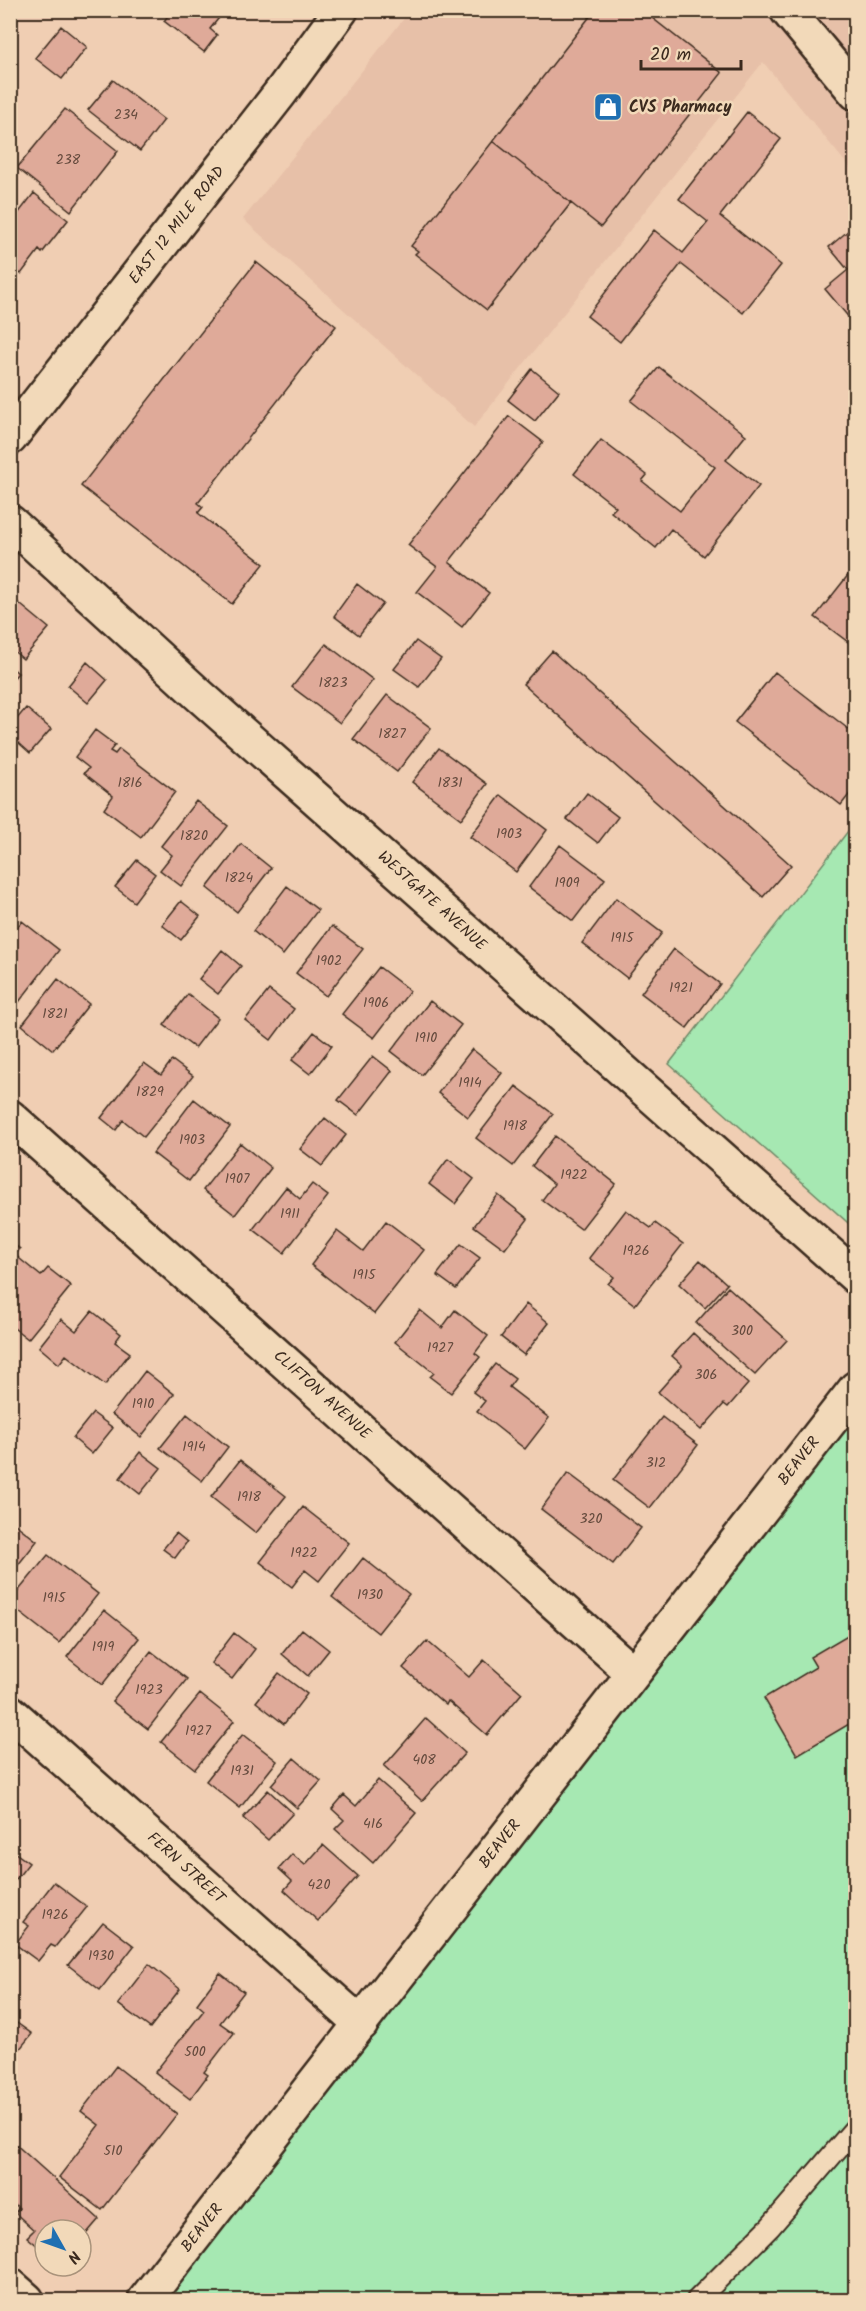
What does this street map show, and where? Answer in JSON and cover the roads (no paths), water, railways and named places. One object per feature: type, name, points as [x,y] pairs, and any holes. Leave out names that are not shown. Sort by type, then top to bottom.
[{"type":"street","name":"EAST 12 MILE ROAD","points":[[10,438],[281,92],[341,10]]},
{"type":"street","points":[[787,10],[855,93]]},
{"type":"street","name":"WESTGATE AVENUE","points":[[10,522],[199,695],[855,1277]]},
{"type":"street","name":"CLIFTON AVENUE","points":[[10,1117],[633,1673]]},
{"type":"street","name":"BEAVER","points":[[145,2301],[855,1388]]},
{"type":"street","name":"FERN STREET","points":[[10,1712],[361,2024]]},
{"type":"street","points":[[10,2285],[27,2301]]},
{"type":"lane","points":[[698,2301],[770,2227],[855,2127]]},
{"type":"place","name":"CVS Pharmacy","points":[[608,107]]}]
